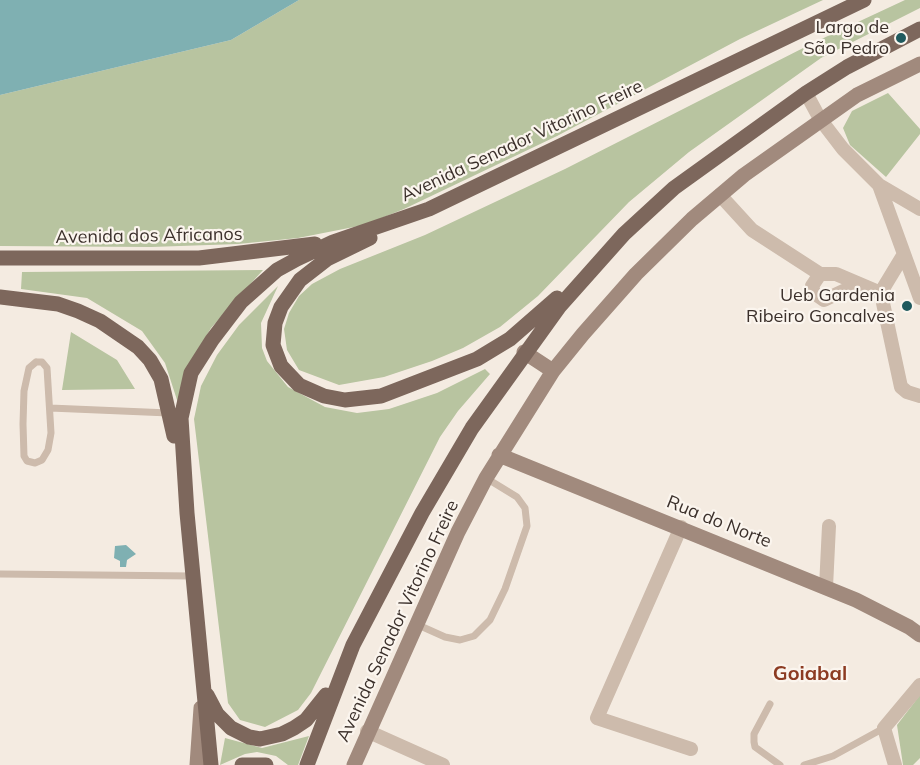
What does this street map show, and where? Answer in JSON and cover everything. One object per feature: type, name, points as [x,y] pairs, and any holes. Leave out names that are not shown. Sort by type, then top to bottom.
[{"type":"main road","name":"Avenida Senador Vitorino Freire","points":[[211,765],[187,513],[181,418],[187,385],[197,362],[227,320],[259,285],[277,270],[333,242],[429,209],[864,0]]},
{"type":"main road","name":"Avenida Senador Vitorino Freire","points":[[307,765],[353,645],[422,513],[472,428],[524,352],[559,307],[624,234],[674,188],[806,93],[847,67],[920,29]]},
{"type":"main road","points":[[429,209],[327,259],[290,292],[275,323],[273,345],[281,366],[299,385],[324,396],[345,400],[381,396],[477,358],[526,327],[624,234]]},
{"type":"main road","name":"Avenida dos Africanos","points":[[0,258],[228,256],[333,242]]},
{"type":"main road","points":[[0,297],[58,304],[100,321],[144,352],[154,366],[170,413],[187,513]]},
{"type":"main road","points":[[203,687],[211,705],[231,728],[249,737],[271,737],[294,728],[317,708],[353,645]]},
{"type":"main road","points":[[242,765],[266,765]]},
{"type":"street","name":"Avenida Senador Vitorino Freire","points":[[354,765],[367,731],[458,532],[498,455],[553,371],[636,274],[720,195],[820,119],[857,95],[920,64]]},
{"type":"street","points":[[806,93],[820,119],[843,149],[879,185],[920,209]]},
{"type":"street","points":[[879,185],[920,298]]},
{"type":"street","points":[[720,195],[752,230],[820,274],[836,274],[856,285],[883,294]]},
{"type":"street","points":[[904,254],[884,287],[883,294],[901,387],[907,392],[920,396]]},
{"type":"street","points":[[820,274],[812,286],[814,293],[824,300],[856,285]]},
{"type":"street","points":[[524,352],[553,371]]},
{"type":"street","name":"Rua do Norte","points":[[498,455],[826,587],[884,613],[920,635]]},
{"type":"street","points":[[826,587],[829,526]]},
{"type":"street","points":[[681,528],[597,718],[691,750]]},
{"type":"street","points":[[895,765],[884,728],[920,685]]},
{"type":"street","name":"Avenida Senador Vitorino Freire","points":[[197,765],[203,687]]},
{"type":"street","points":[[367,731],[443,765]]},
{"type":"lane","points":[[36,362],[42,362],[47,368],[50,408],[48,450],[42,460],[35,463],[27,461],[24,456],[24,391],[29,368],[36,362]]},
{"type":"lane","points":[[50,408],[170,413]]},
{"type":"lane","points":[[416,624],[445,638],[460,640],[474,636],[490,620],[505,589],[527,526],[525,508],[517,497],[486,478]]},
{"type":"lane","points":[[0,574],[193,576]]},
{"type":"lane","points":[[770,704],[754,734],[754,742],[755,747],[780,765]]},
{"type":"lane","points":[[804,765],[833,756],[884,728]]},
{"type":"green space","points":[[299,0],[823,0],[740,39],[557,136],[404,209],[364,225],[298,238],[238,244],[151,247],[0,246],[0,95],[231,40]]},
{"type":"green space","points":[[905,0],[920,0],[920,8],[821,58],[689,152],[629,202],[538,296],[500,327],[463,348],[384,377],[339,385],[299,370],[287,350],[284,329],[289,313],[299,296],[312,284],[340,269],[425,235],[565,169],[815,42]]},
{"type":"green space","points":[[888,93],[920,129],[920,134],[886,177],[850,145],[843,128],[852,111]]},
{"type":"green space","points":[[263,270],[211,328],[190,363],[178,403],[165,363],[142,331],[87,298],[21,289],[22,272]]},
{"type":"green space","points":[[278,286],[261,323],[262,348],[267,361],[288,387],[325,407],[357,413],[389,409],[437,393],[485,369],[490,374],[458,411],[440,437],[311,693],[298,710],[265,727],[240,720],[228,703],[194,419],[201,386],[217,355],[239,325]]},
{"type":"green space","points":[[71,332],[117,360],[135,389],[62,390]]},
{"type":"green space","points":[[920,695],[920,758],[913,765],[903,765],[897,725]]},
{"type":"green space","points":[[309,736],[298,765],[288,765],[276,756],[257,752],[245,754],[220,765],[225,738],[262,748]]},
{"type":"water","points":[[0,0],[299,0],[231,40],[0,95]]},
{"type":"water","points":[[126,545],[136,554],[127,560],[126,567],[120,567],[120,561],[114,558],[115,546]]},
{"type":"place","name":"Largo de São Pedro","points":[[901,38]]},
{"type":"place","name":"Ueb Gardenia Ribeiro Goncalves","points":[[907,306]]},
{"type":"district","name":"Goiabal","points":[[810,674]]}]
